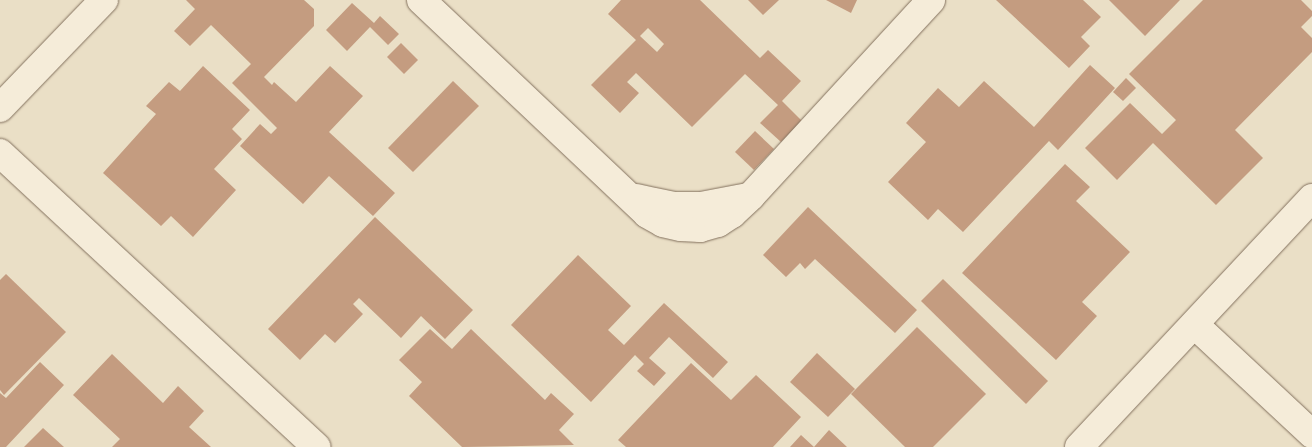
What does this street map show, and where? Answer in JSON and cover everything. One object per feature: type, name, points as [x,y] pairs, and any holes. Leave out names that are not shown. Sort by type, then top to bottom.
[{"type":"street","points":[[0,108],[104,0]]},
{"type":"street","points":[[421,0],[624,195],[647,214],[663,223],[681,228],[700,228],[718,223],[732,214],[751,196],[931,0]]},
{"type":"street","points":[[0,154],[316,447]]},
{"type":"street","points":[[1078,447],[1195,325],[1312,198]]},
{"type":"street","points":[[1195,325],[1312,434]]},
{"type":"building","points":[[186,0],[304,0],[314,9],[314,26],[264,77],[272,85],[274,82],[296,102],[330,66],[363,96],[329,132],[395,193],[373,216],[329,176],[303,204],[240,146],[260,124],[271,134],[277,128],[232,83],[251,64],[211,25],[190,46],[174,31],[195,9]]},
{"type":"building","points":[[621,0],[700,0],[760,58],[768,50],[801,81],[782,101],[802,121],[781,142],[760,123],[778,105],[745,74],[692,127],[636,73],[627,82],[639,93],[620,113],[591,85],[636,40],[608,14]],"holes":[[[648,28],[664,44],[657,52],[640,36]]]},
{"type":"building","points":[[748,0],[779,0],[763,15]]},
{"type":"building","points":[[826,0],[857,0],[851,13]]},
{"type":"building","points":[[996,0],[1083,0],[1101,17],[1081,37],[1090,46],[1069,68]]},
{"type":"building","points":[[1109,0],[1180,0],[1145,36]]},
{"type":"building","points":[[1203,0],[1301,0],[1312,11],[1312,16],[1301,27],[1312,38],[1312,52],[1235,130],[1263,158],[1216,205],[1153,143],[1117,180],[1085,148],[1130,103],[1162,134],[1176,120],[1129,74]]},
{"type":"building","points":[[352,3],[374,23],[380,16],[399,34],[388,45],[370,27],[347,51],[326,30]]},
{"type":"building","points":[[401,43],[418,60],[404,74],[387,57]]},
{"type":"building","points":[[1090,65],[1115,88],[1058,150],[1049,141],[963,232],[938,209],[928,220],[888,182],[926,142],[906,123],[938,88],[959,107],[984,81],[1034,127]]},
{"type":"building","points":[[203,66],[250,110],[232,129],[242,139],[214,169],[236,190],[193,237],[171,216],[161,226],[103,173],[156,114],[146,106],[169,82],[180,91]]},
{"type":"building","points":[[1126,78],[1136,88],[1123,101],[1113,92]]},
{"type":"building","points":[[453,81],[479,106],[413,172],[388,148]]},
{"type":"building","points":[[755,131],[774,149],[754,170],[735,152]]},
{"type":"building","points":[[1065,164],[1090,187],[1076,201],[1130,252],[1082,302],[1097,316],[1056,360],[962,273]]},
{"type":"building","points":[[808,207],[917,310],[895,333],[815,259],[805,269],[800,263],[786,277],[763,255]]},
{"type":"building","points":[[375,217],[473,310],[445,339],[421,316],[401,338],[359,298],[353,304],[363,314],[335,343],[325,334],[300,360],[268,329]]},
{"type":"building","points":[[578,255],[631,306],[608,330],[624,345],[664,303],[728,362],[713,378],[669,337],[649,358],[666,373],[654,386],[637,371],[644,364],[635,355],[591,402],[511,325]]},
{"type":"building","points":[[6,274],[66,332],[4,395],[0,390],[0,280]]},
{"type":"building","points":[[943,279],[1048,381],[1026,404],[921,301]]},
{"type":"building","points":[[917,327],[986,394],[933,447],[905,447],[851,394]]},
{"type":"building","points":[[430,329],[452,349],[471,329],[545,400],[551,393],[574,414],[559,430],[574,445],[462,447],[409,396],[422,382],[399,360]]},
{"type":"building","points":[[817,353],[855,389],[828,417],[790,382]]},
{"type":"building","points":[[112,354],[163,403],[178,386],[204,411],[189,427],[211,447],[112,447],[120,439],[73,395]]},
{"type":"building","points":[[40,362],[64,385],[6,447],[0,447],[0,393],[6,398]]},
{"type":"building","points":[[691,363],[731,400],[756,375],[801,417],[773,447],[626,447],[618,440]]},
{"type":"building","points":[[43,428],[64,447],[24,447]]},
{"type":"building","points":[[829,430],[847,447],[814,447]]},
{"type":"building","points":[[801,435],[814,447],[790,447]]}]
